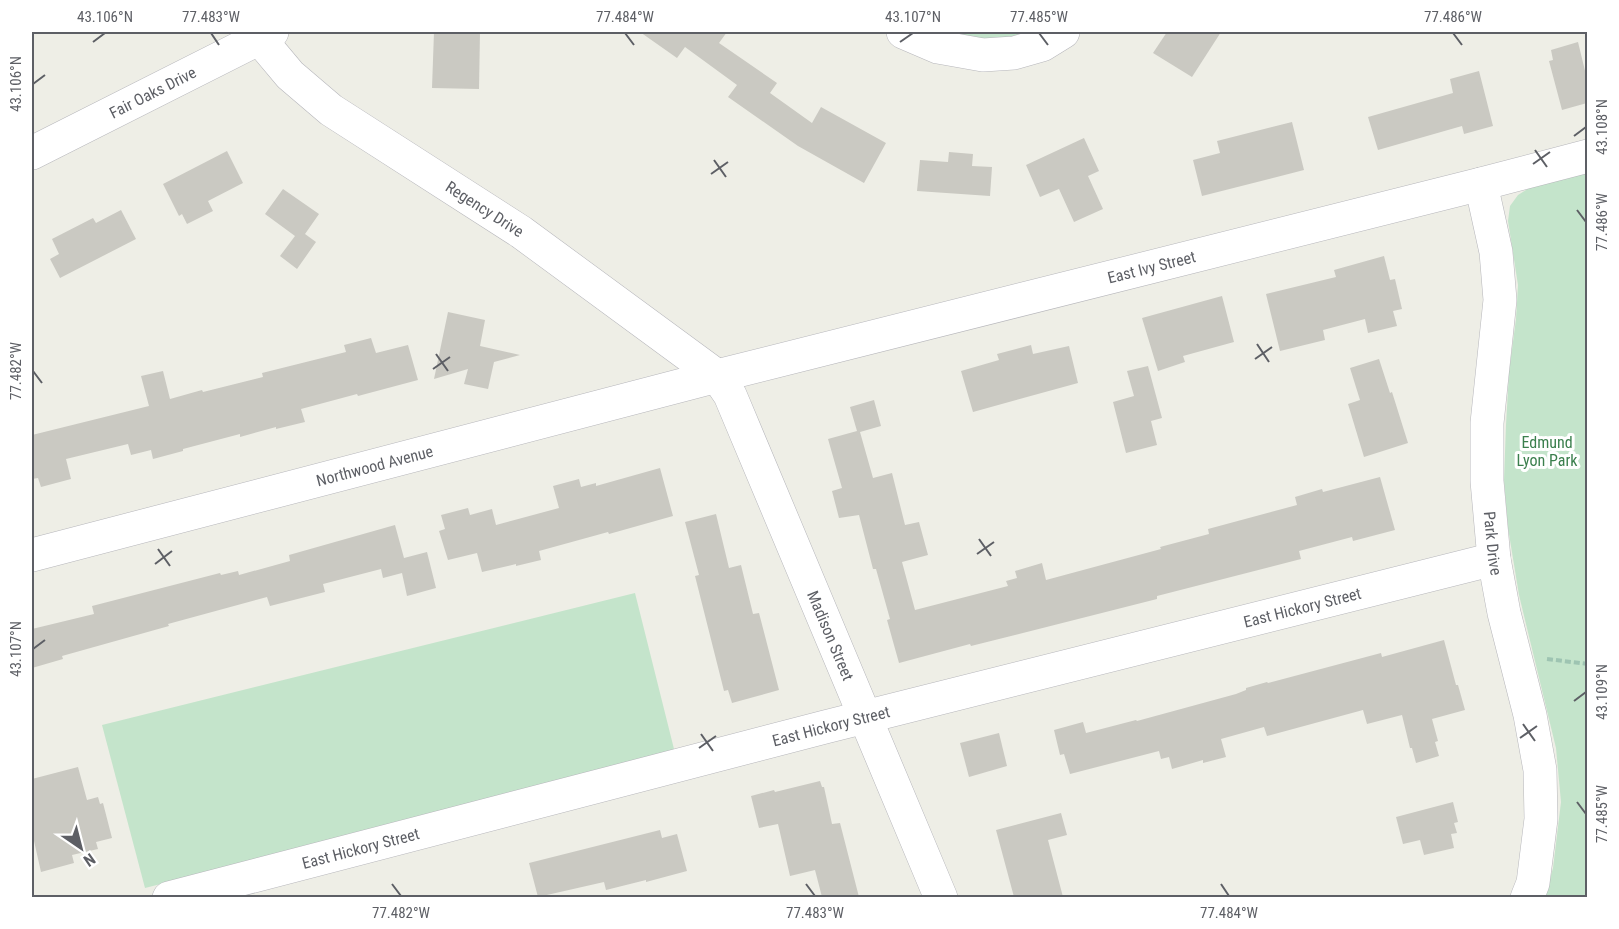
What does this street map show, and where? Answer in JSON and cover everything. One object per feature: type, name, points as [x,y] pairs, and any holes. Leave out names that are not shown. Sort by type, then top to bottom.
[{"type":"street","points":[[903,32],[938,47],[983,54],[1014,53],[1042,45],[1063,32]]},
{"type":"street","name":"Fair Oaks Drive","points":[[32,153],[266,35]]},
{"type":"street","name":"Regency Drive","points":[[266,35],[290,75],[331,110],[521,232],[717,376]]},
{"type":"street","name":"East Ivy Street","points":[[717,376],[1587,156]]},
{"type":"street","name":"Park Drive","points":[[1481,184],[1496,252],[1500,300],[1487,423],[1487,481],[1494,559],[1504,613],[1530,715],[1540,770],[1542,819],[1533,883],[1527,897]]},
{"type":"street","name":"Northwood Avenue","points":[[32,555],[717,376]]},
{"type":"street","name":"Madison Street","points":[[717,376],[730,395],[941,897]]},
{"type":"street","name":"East Hickory Street","points":[[169,897],[864,717],[1494,559]]},
{"type":"path","points":[[1518,663],[1551,659],[1587,664]]},
{"type":"green space","points":[[934,32],[1044,32],[1009,43]]},
{"type":"green space","name":"Edmund Lyon Park","points":[[1587,173],[1587,897],[1545,897],[1553,868],[1561,802],[1556,748],[1519,595],[1508,528],[1504,480],[1506,425],[1518,285],[1508,221],[1510,206],[1518,195],[1529,188]]},
{"type":"green space","points":[[635,593],[675,753],[145,888],[102,725]]},
{"type":"building","points":[[434,32],[480,32],[479,89],[432,88]]},
{"type":"building","points":[[640,32],[727,32],[719,43],[777,83],[770,93],[812,123],[821,107],[886,143],[864,183],[798,146],[728,97],[737,85],[685,47],[677,58]]},
{"type":"building","points":[[1167,32],[1221,32],[1192,77],[1153,53]]},
{"type":"building","points":[[1578,42],[1587,79],[1587,103],[1562,110],[1549,61],[1553,60],[1551,50]]},
{"type":"building","points":[[1479,71],[1493,126],[1464,134],[1462,126],[1378,150],[1368,117],[1453,93],[1450,79]]},
{"type":"building","points":[[1292,122],[1304,170],[1202,196],[1193,160],[1220,153],[1217,141]]},
{"type":"building","points":[[1084,138],[1099,171],[1088,176],[1103,209],[1074,222],[1059,189],[1040,197],[1026,165]]},
{"type":"building","points":[[227,151],[243,183],[208,201],[213,211],[187,224],[182,214],[179,216],[163,184]]},
{"type":"building","points":[[949,152],[973,154],[972,166],[992,167],[990,196],[917,191],[920,160],[948,162]]},
{"type":"building","points":[[283,189],[319,214],[305,234],[316,242],[297,269],[280,256],[295,236],[265,214]]},
{"type":"building","points":[[121,210],[136,239],[60,278],[50,259],[59,254],[52,239],[93,218],[96,223]]},
{"type":"building","points":[[1384,256],[1390,280],[1395,279],[1402,309],[1393,311],[1397,326],[1368,333],[1365,319],[1323,330],[1325,340],[1280,351],[1266,294],[1336,277],[1334,270]]},
{"type":"building","points":[[1222,296],[1234,342],[1183,356],[1185,362],[1158,371],[1142,318]]},
{"type":"building","points":[[448,312],[485,320],[480,346],[520,355],[494,362],[488,389],[464,384],[468,369],[434,379]]},
{"type":"building","points":[[371,338],[376,353],[408,345],[418,380],[301,409],[305,422],[240,437],[240,434],[153,459],[151,450],[131,455],[128,444],[66,459],[71,479],[41,487],[38,478],[32,479],[32,435],[149,406],[141,376],[163,371],[170,399],[263,377],[262,373],[346,352],[344,345]]},
{"type":"building","points":[[1031,345],[1033,354],[1069,346],[1078,383],[973,412],[961,371],[999,360],[997,354]]},
{"type":"building","points":[[1379,359],[1408,443],[1364,457],[1348,404],[1360,400],[1350,368]]},
{"type":"building","points":[[1148,366],[1162,418],[1151,421],[1157,445],[1126,453],[1113,402],[1134,396],[1127,371]]},
{"type":"building","points":[[874,400],[881,426],[860,432],[873,478],[892,473],[905,525],[919,522],[928,555],[902,562],[915,610],[1008,586],[1006,581],[1017,578],[1015,571],[1042,563],[1046,580],[1161,549],[1160,547],[1209,534],[1208,529],[1297,505],[1295,497],[1380,477],[1395,530],[1353,541],[1352,537],[1299,551],[1301,559],[1157,596],[1157,599],[899,663],[887,620],[890,619],[876,569],[873,569],[859,515],[839,518],[832,491],[842,488],[828,439],[857,431],[850,407]]},
{"type":"building","points":[[660,468],[673,516],[539,551],[541,560],[516,566],[516,564],[482,572],[477,553],[448,560],[439,531],[445,529],[441,515],[468,508],[470,515],[492,509],[496,525],[559,508],[553,486],[579,479],[581,487],[596,483],[596,486]]},
{"type":"building","points":[[716,514],[729,568],[741,565],[753,614],[759,613],[779,690],[732,703],[728,690],[724,691],[695,576],[699,575],[685,522]]},
{"type":"building","points":[[395,525],[404,558],[427,552],[436,588],[407,596],[402,573],[383,578],[381,569],[323,584],[325,592],[270,606],[267,597],[62,656],[63,659],[32,668],[32,629],[94,614],[92,606],[220,573],[221,575],[238,571],[239,575],[290,561],[289,555]]},
{"type":"building","points":[[1444,640],[1465,710],[1432,719],[1438,741],[1435,742],[1439,756],[1416,763],[1402,715],[1367,724],[1363,710],[1267,736],[1264,727],[1221,739],[1226,757],[1203,763],[1203,760],[1172,769],[1169,757],[1161,759],[1159,751],[1070,774],[1064,754],[1060,755],[1054,730],[1083,722],[1086,733],[1236,694],[1246,688],[1267,682],[1381,653],[1382,657]]},
{"type":"building","points":[[999,733],[1007,766],[969,777],[960,743]]},
{"type":"building","points":[[78,767],[87,800],[98,797],[100,804],[103,803],[112,838],[96,842],[98,849],[72,855],[74,863],[41,872],[32,832],[32,779]]},
{"type":"building","points":[[820,781],[824,787],[832,824],[840,823],[859,897],[822,897],[815,870],[790,876],[778,824],[759,828],[751,796]]},
{"type":"building","points":[[1453,802],[1458,822],[1454,823],[1457,833],[1451,834],[1454,848],[1424,855],[1420,840],[1403,844],[1396,817]]},
{"type":"building","points":[[1061,813],[1067,835],[1048,840],[1063,897],[1014,897],[996,830]]},
{"type":"building","points":[[660,830],[662,838],[677,834],[687,871],[606,890],[604,882],[538,897],[529,863]]}]
